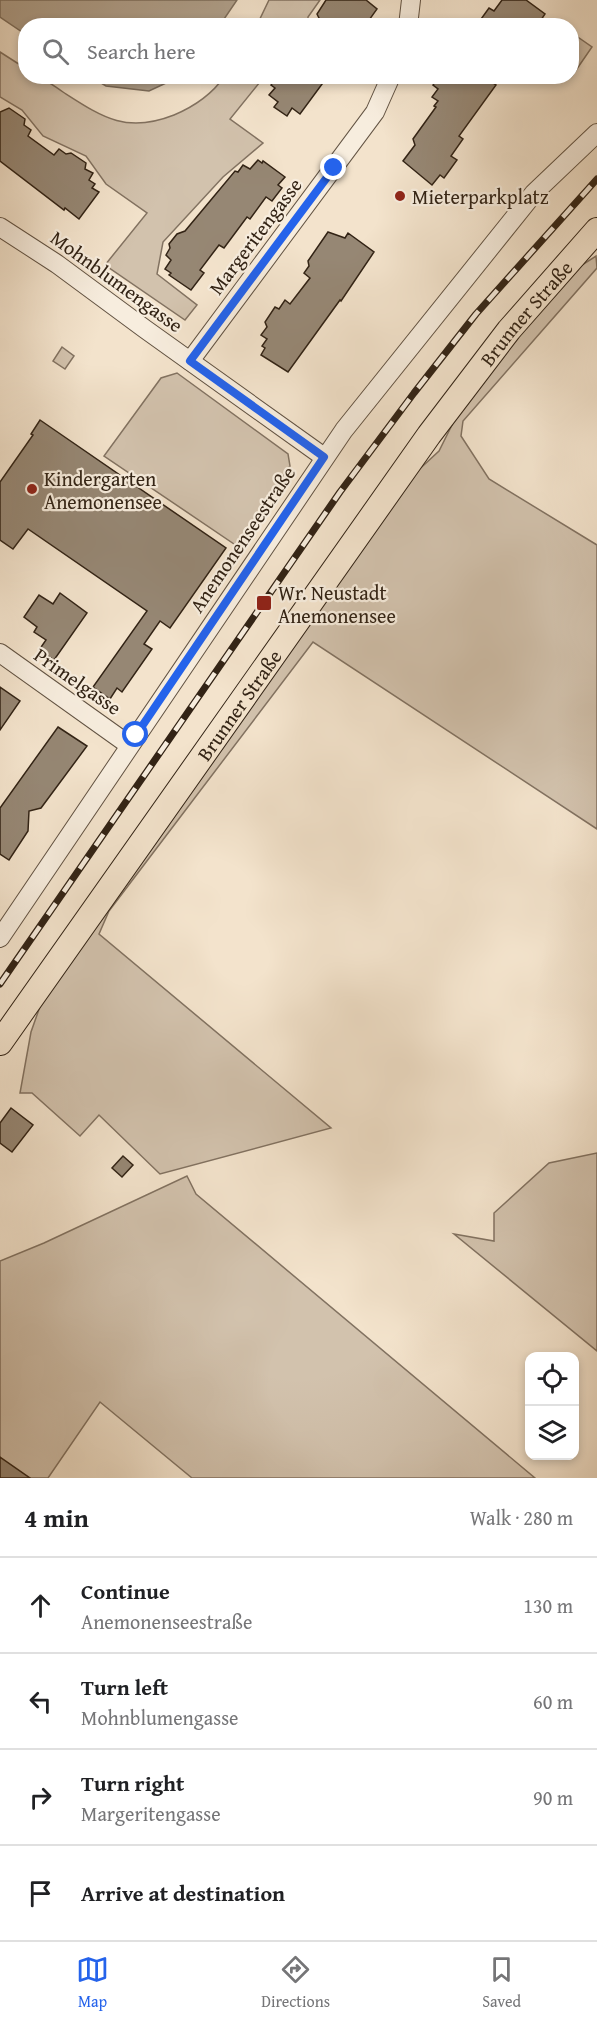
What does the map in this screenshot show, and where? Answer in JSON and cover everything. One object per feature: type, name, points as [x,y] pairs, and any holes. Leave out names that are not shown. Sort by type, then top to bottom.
[{"type":"main road","name":"Brunner Straße","points":[[0,1043],[429,435],[509,330],[597,230]]},
{"type":"street","points":[[409,18],[411,0]]},
{"type":"street","name":"Margeritengasse","points":[[190,361],[375,112],[387,84]]},
{"type":"street","name":"Anemonenseestraße","points":[[0,938],[344,430],[534,193],[597,133]]},
{"type":"street","name":"Mohnblumengasse","points":[[0,227],[57,264],[324,457]]},
{"type":"street","name":"Primelgasse","points":[[0,653],[129,745]]},
{"type":"shaded area","points":[[0,0],[237,0],[225,18],[18,18],[18,29],[0,17]]},
{"type":"shaded area","points":[[269,0],[320,0],[308,18],[260,18]]},
{"type":"shaded area","points":[[579,38],[592,47],[579,66]]},
{"type":"shaded area","points":[[0,52],[18,64],[18,84],[51,84],[90,109],[128,123],[157,120],[181,112],[195,104],[218,84],[258,84],[230,119],[263,143],[223,177],[163,242],[157,274],[197,305],[185,320],[105,265],[147,213],[106,184],[86,156],[43,136],[22,110],[0,97]]},
{"type":"shaded area","points":[[103,84],[164,84],[149,91]]},
{"type":"shaded area","points":[[596,256],[597,268],[463,421],[461,436],[489,479],[597,545],[597,829],[313,642],[109,911],[99,934],[331,1128],[160,1174],[99,1115],[80,1136],[32,1093],[20,1093],[31,1032],[43,998],[412,476],[439,451],[459,411],[571,272]]},
{"type":"shaded area","points":[[62,347],[74,356],[65,369],[53,361]]},
{"type":"shaded area","points":[[177,373],[288,454],[290,466],[237,546],[104,456],[161,378]]},
{"type":"shaded area","points":[[597,1153],[597,1351],[454,1234],[494,1241],[494,1213],[549,1163]]},
{"type":"shaded area","points":[[187,1176],[196,1194],[535,1478],[192,1478],[100,1402],[48,1478],[0,1478],[0,1261],[44,1243]]},
{"type":"building","points":[[326,0],[366,0],[377,9],[371,18],[319,18],[317,14]]},
{"type":"building","points":[[502,0],[526,0],[545,14],[542,18],[482,18],[489,8],[494,11]]},
{"type":"building","points":[[322,84],[300,114],[292,108],[287,116],[274,107],[278,102],[269,95],[275,88],[271,85]]},
{"type":"building","points":[[433,85],[496,85],[459,136],[463,139],[451,156],[457,160],[444,178],[440,175],[432,185],[403,161],[415,145],[413,139],[436,107],[434,106],[438,101],[432,97],[438,89]]},
{"type":"building","points":[[9,108],[25,119],[24,125],[31,130],[28,136],[54,155],[59,149],[66,154],[71,153],[86,163],[85,169],[93,173],[89,180],[95,184],[92,188],[99,192],[79,219],[0,161],[0,112]]},
{"type":"building","points":[[258,160],[262,163],[263,161],[285,177],[278,185],[282,188],[272,201],[266,197],[250,219],[247,217],[224,248],[219,245],[200,270],[204,273],[191,290],[169,275],[171,273],[165,269],[171,260],[166,255],[170,248],[169,244],[177,234],[185,231],[235,171],[238,172],[243,165],[250,169]]},
{"type":"building","points":[[328,232],[345,238],[348,233],[374,252],[288,372],[261,355],[265,348],[262,346],[267,339],[261,335],[267,327],[265,322],[275,307],[279,309],[285,300],[290,304],[310,278],[304,273],[309,266],[308,261]]},
{"type":"building","points":[[40,420],[226,548],[170,628],[160,621],[144,644],[152,649],[122,692],[117,688],[110,699],[93,687],[147,611],[28,529],[13,549],[0,540],[0,482],[33,435],[31,434]]},
{"type":"building","points":[[60,593],[87,613],[54,660],[39,650],[46,640],[34,632],[37,627],[24,617],[39,595],[53,604]]},
{"type":"building","points":[[0,687],[20,701],[0,730]]},
{"type":"building","points":[[58,727],[87,746],[41,808],[29,811],[28,831],[9,860],[0,854],[0,808]]},
{"type":"building","points":[[11,1108],[33,1125],[12,1152],[0,1143],[0,1123]]},
{"type":"building","points":[[123,1156],[133,1165],[122,1177],[112,1168]]},
{"type":"building","points":[[0,1457],[30,1478],[0,1478]]},
{"type":"railway","points":[[0,984],[340,492],[476,314],[597,179]]},
{"type":"place","name":"Mieterparkplatz","points":[[400,196]]},
{"type":"place","name":"Kindergarten Anemonensee","points":[[32,489]]},
{"type":"place","name":"Wr. Neustadt Anemonensee","points":[[264,603]]},
{"type":"route","points":[[136,735],[324,457],[190,361],[334,168]]}]
